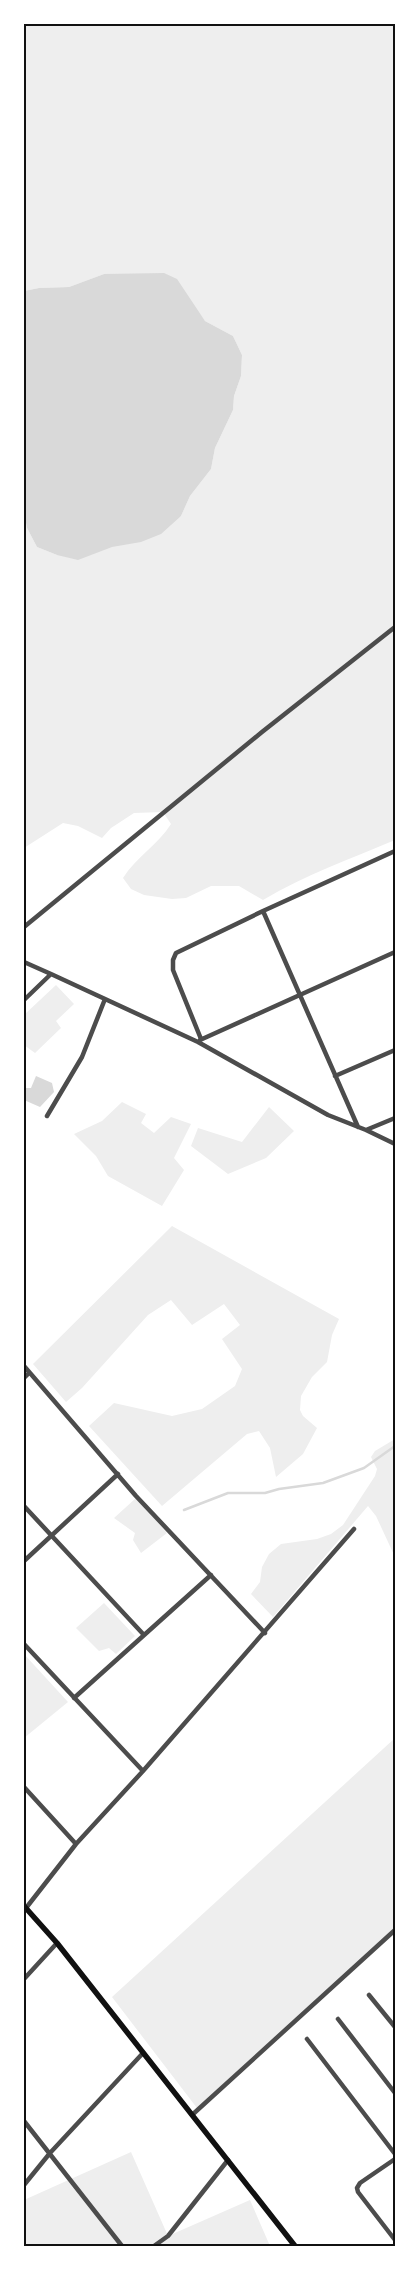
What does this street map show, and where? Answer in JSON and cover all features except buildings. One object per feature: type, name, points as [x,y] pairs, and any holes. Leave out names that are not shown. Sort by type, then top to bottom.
[{"type":"main road","points":[[25,1907],[57,1943],[295,2246]]},
{"type":"street","points":[[24,927],[254,738],[395,627]]},
{"type":"street","points":[[199,1041],[174,973],[173,958],[178,951],[395,851]]},
{"type":"street","points":[[263,911],[358,1127]]},
{"type":"street","points":[[199,1041],[395,952]]},
{"type":"street","points":[[24,962],[199,1041],[328,1114],[395,1144]]},
{"type":"street","points":[[24,1000],[51,974]]},
{"type":"street","points":[[47,1116],[76,1069],[105,999]]},
{"type":"street","points":[[336,1076],[395,1050]]},
{"type":"street","points":[[366,1130],[395,1118]]},
{"type":"street","points":[[24,1366],[118,1474],[265,1633]]},
{"type":"street","points":[[24,1378],[30,1373]]},
{"type":"street","points":[[24,1561],[118,1474]]},
{"type":"street","points":[[24,1506],[144,1635]]},
{"type":"street","points":[[25,1907],[76,1844],[265,1633],[354,1529]]},
{"type":"street","points":[[74,1698],[211,1575]]},
{"type":"street","points":[[24,1644],[143,1771]]},
{"type":"street","points":[[24,1787],[76,1844]]},
{"type":"street","points":[[192,2115],[395,1930]]},
{"type":"street","points":[[24,1979],[57,1943]]},
{"type":"street","points":[[369,1995],[395,2028]]},
{"type":"street","points":[[338,2019],[395,2093]]},
{"type":"street","points":[[307,2039],[395,2154]]},
{"type":"street","points":[[24,2185],[50,2153],[142,2053]]},
{"type":"street","points":[[24,2122],[122,2246]]},
{"type":"street","points":[[395,2159],[357,2188],[358,2192],[395,2240]]},
{"type":"street","points":[[154,2246],[168,2236],[228,2160]]},
{"type":"shaded area","points":[[24,24],[395,24],[395,840],[311,875],[263,900],[239,886],[211,886],[186,898],[172,899],[144,895],[131,889],[123,878],[171,824],[163,812],[134,813],[111,828],[102,838],[78,826],[63,823],[24,848],[24,512],[27,528],[37,547],[57,555],[119,545],[181,516],[190,496],[211,469],[215,448],[233,410],[234,396],[241,376],[242,355],[233,336],[205,321],[192,304],[104,274],[69,287],[39,288],[24,291]]},
{"type":"shaded area","points":[[164,273],[177,279],[205,321],[233,336],[242,355],[241,376],[234,396],[233,410],[215,448],[211,469],[190,496],[181,516],[161,534],[141,542],[112,547],[78,560],[57,555],[37,547],[27,528],[24,512],[24,291],[39,288],[69,287],[104,274]]},
{"type":"shaded area","points":[[56,985],[74,1004],[56,1021],[61,1028],[35,1053],[24,1045],[24,1015]]},
{"type":"shaded area","points":[[36,1076],[52,1083],[54,1092],[40,1107],[24,1100],[24,1088],[31,1088]]},
{"type":"shaded area","points":[[122,1102],[146,1114],[141,1123],[154,1133],[171,1117],[191,1124],[174,1158],[184,1170],[162,1206],[108,1176],[96,1156],[74,1134],[102,1121]]},
{"type":"shaded area","points":[[269,1107],[294,1131],[266,1158],[228,1174],[191,1146],[198,1128],[242,1142]]},
{"type":"shaded area","points":[[172,1226],[339,1319],[332,1335],[327,1362],[312,1377],[301,1396],[300,1410],[303,1416],[317,1428],[303,1454],[276,1477],[270,1448],[259,1431],[247,1434],[162,1506],[89,1426],[114,1403],[172,1416],[202,1409],[235,1386],[242,1369],[222,1339],[240,1325],[224,1304],[192,1325],[171,1300],[148,1315],[82,1388],[66,1402],[33,1364]]},
{"type":"shaded area","points":[[395,1439],[395,1557],[376,1516],[368,1506],[273,1617],[251,1594],[260,1582],[262,1567],[269,1554],[281,1544],[317,1539],[331,1534],[343,1525],[375,1476],[377,1469],[371,1457],[375,1451]]},
{"type":"shaded area","points":[[136,1498],[167,1533],[141,1553],[133,1540],[135,1533],[114,1518]]},
{"type":"shaded area","points":[[104,1603],[135,1636],[116,1654],[109,1648],[99,1651],[76,1628]]},
{"type":"shaded area","points":[[24,1654],[68,1702],[24,1738]]},
{"type":"shaded area","points":[[395,1738],[395,1929],[197,2108],[112,1997]]},
{"type":"shaded area","points":[[131,2152],[168,2236],[250,2200],[270,2246],[24,2246],[24,2200]]},
{"type":"waterway","points":[[184,1510],[228,1493],[265,1493],[279,1489],[323,1483],[364,1468],[395,1446]]}]
